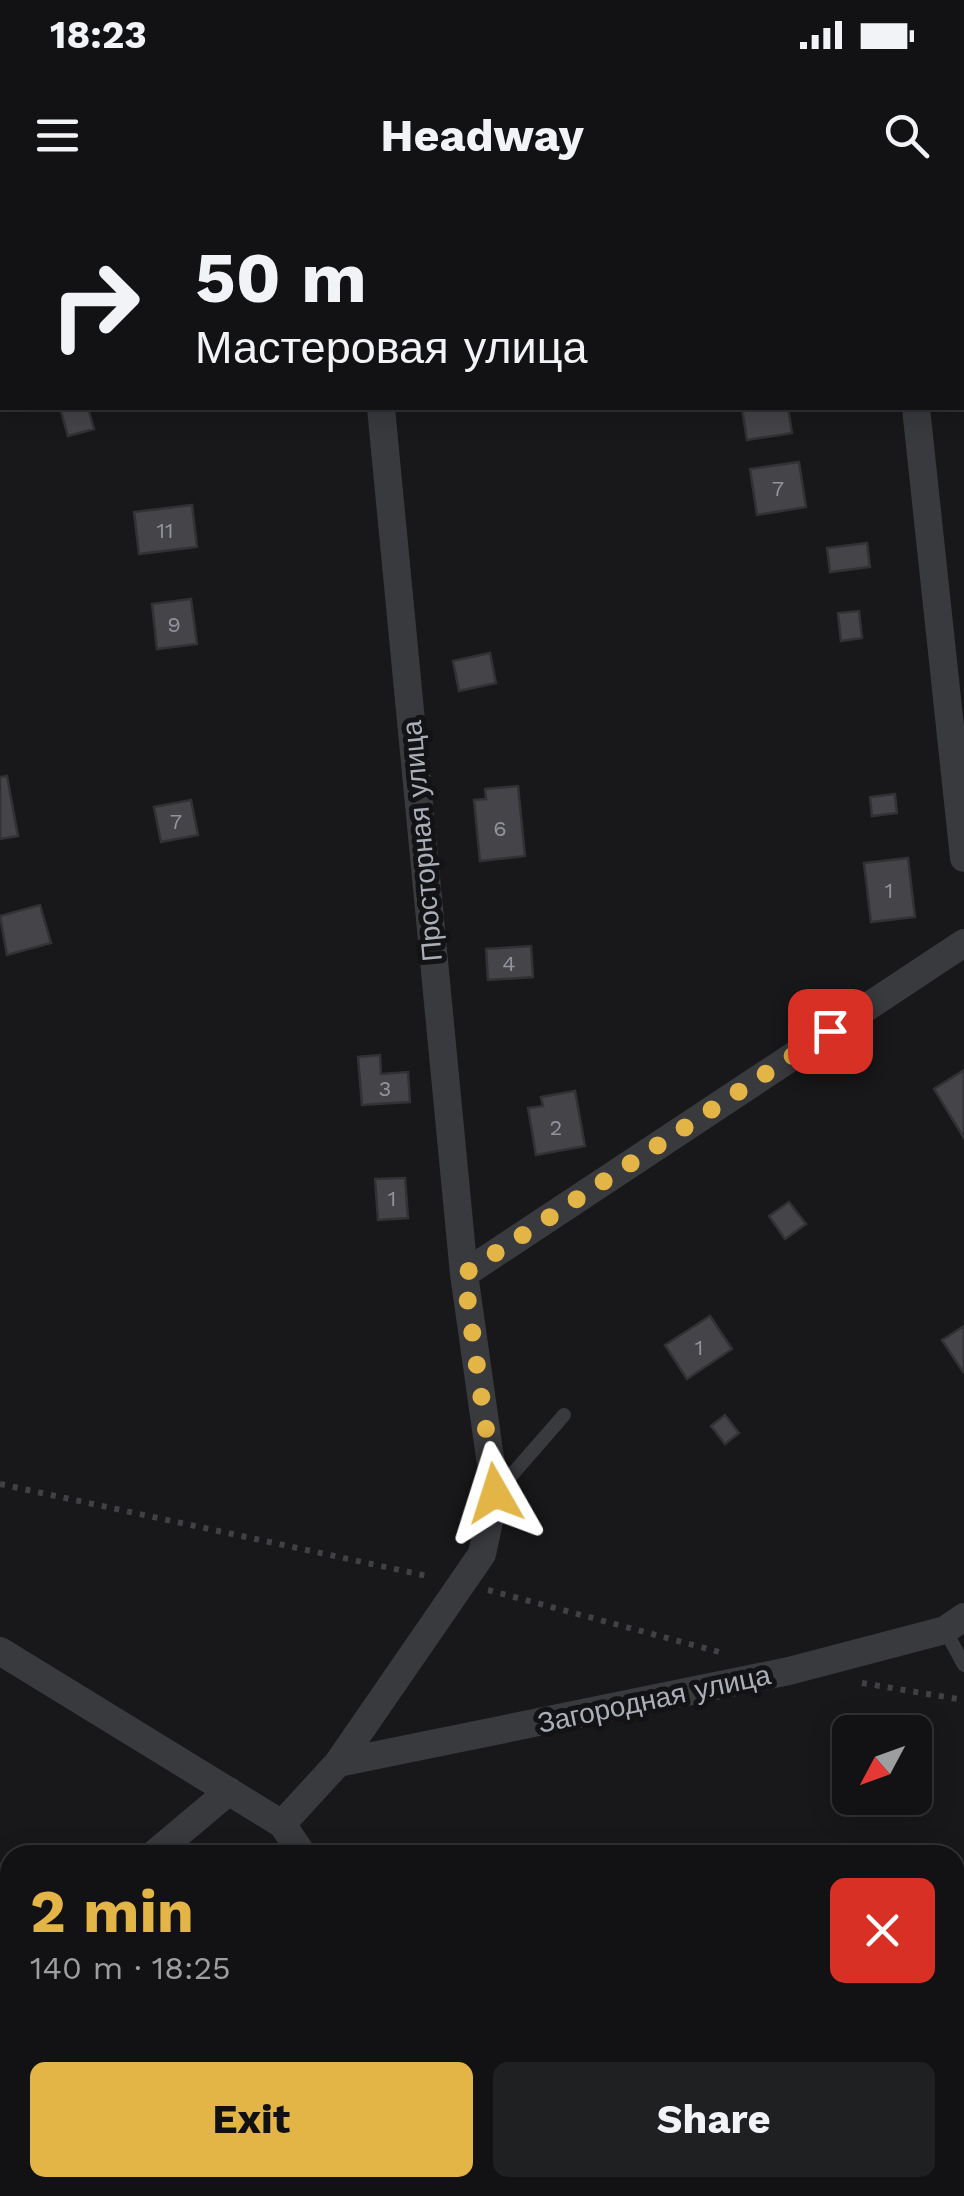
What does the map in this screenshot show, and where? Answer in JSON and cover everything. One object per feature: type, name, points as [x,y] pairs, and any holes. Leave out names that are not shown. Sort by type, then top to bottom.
[{"type":"street","name":"Просторная улица","points":[[381,410],[464,1274],[495,1493]]},
{"type":"street","points":[[916,410],[964,858]]},
{"type":"street","points":[[464,1274],[964,943]]},
{"type":"street","points":[[282,1824],[338,1763],[482,1554],[495,1493]]},
{"type":"street","name":"Загородная улица","points":[[338,1763],[789,1671],[954,1623]]},
{"type":"street","points":[[0,1651],[282,1824],[296,1845]]},
{"type":"street","points":[[165,1845],[229,1791]]},
{"type":"lane","points":[[495,1493],[564,1415]]},
{"type":"lane","points":[[954,1623],[964,1665]]},
{"type":"building","points":[[61,410],[89,410],[94,429],[68,436]]},
{"type":"building","points":[[742,410],[788,410],[792,433],[747,440]]},
{"type":"building","points":[[799,462],[806,507],[757,515],[750,469]]},
{"type":"building","points":[[192,505],[197,547],[139,554],[134,512]]},
{"type":"building","points":[[867,543],[870,567],[830,572],[827,548]]},
{"type":"building","points":[[191,599],[197,644],[157,649],[152,604]]},
{"type":"building","points":[[859,611],[862,638],[841,641],[838,613]]},
{"type":"building","points":[[490,653],[496,683],[459,691],[453,661]]},
{"type":"building","points":[[7,776],[18,836],[0,839],[0,777]]},
{"type":"building","points":[[518,786],[525,856],[480,861],[474,800],[486,799],[485,789]]},
{"type":"building","points":[[895,794],[897,813],[872,816],[870,797]]},
{"type":"building","points":[[191,800],[198,835],[161,842],[154,807]]},
{"type":"building","points":[[908,858],[915,917],[871,922],[864,863]]},
{"type":"building","points":[[40,905],[51,943],[7,955],[0,916]]},
{"type":"building","points":[[531,946],[533,977],[488,980],[486,949]]},
{"type":"building","points":[[380,1055],[381,1074],[408,1072],[410,1102],[362,1105],[358,1057]]},
{"type":"building","points":[[964,1070],[964,1138],[934,1089]]},
{"type":"building","points":[[575,1091],[585,1146],[536,1155],[528,1108],[543,1106],[541,1097]]},
{"type":"building","points":[[405,1178],[408,1218],[378,1220],[375,1179]]},
{"type":"building","points":[[789,1202],[806,1224],[785,1239],[769,1216]]},
{"type":"building","points":[[710,1316],[732,1349],[687,1379],[665,1345]]},
{"type":"building","points":[[964,1326],[964,1372],[963,1372],[942,1340]]},
{"type":"building","points":[[725,1415],[739,1433],[725,1444],[711,1426]]},
{"type":"route","points":[[495,1493],[464,1274],[830,1031]]}]
